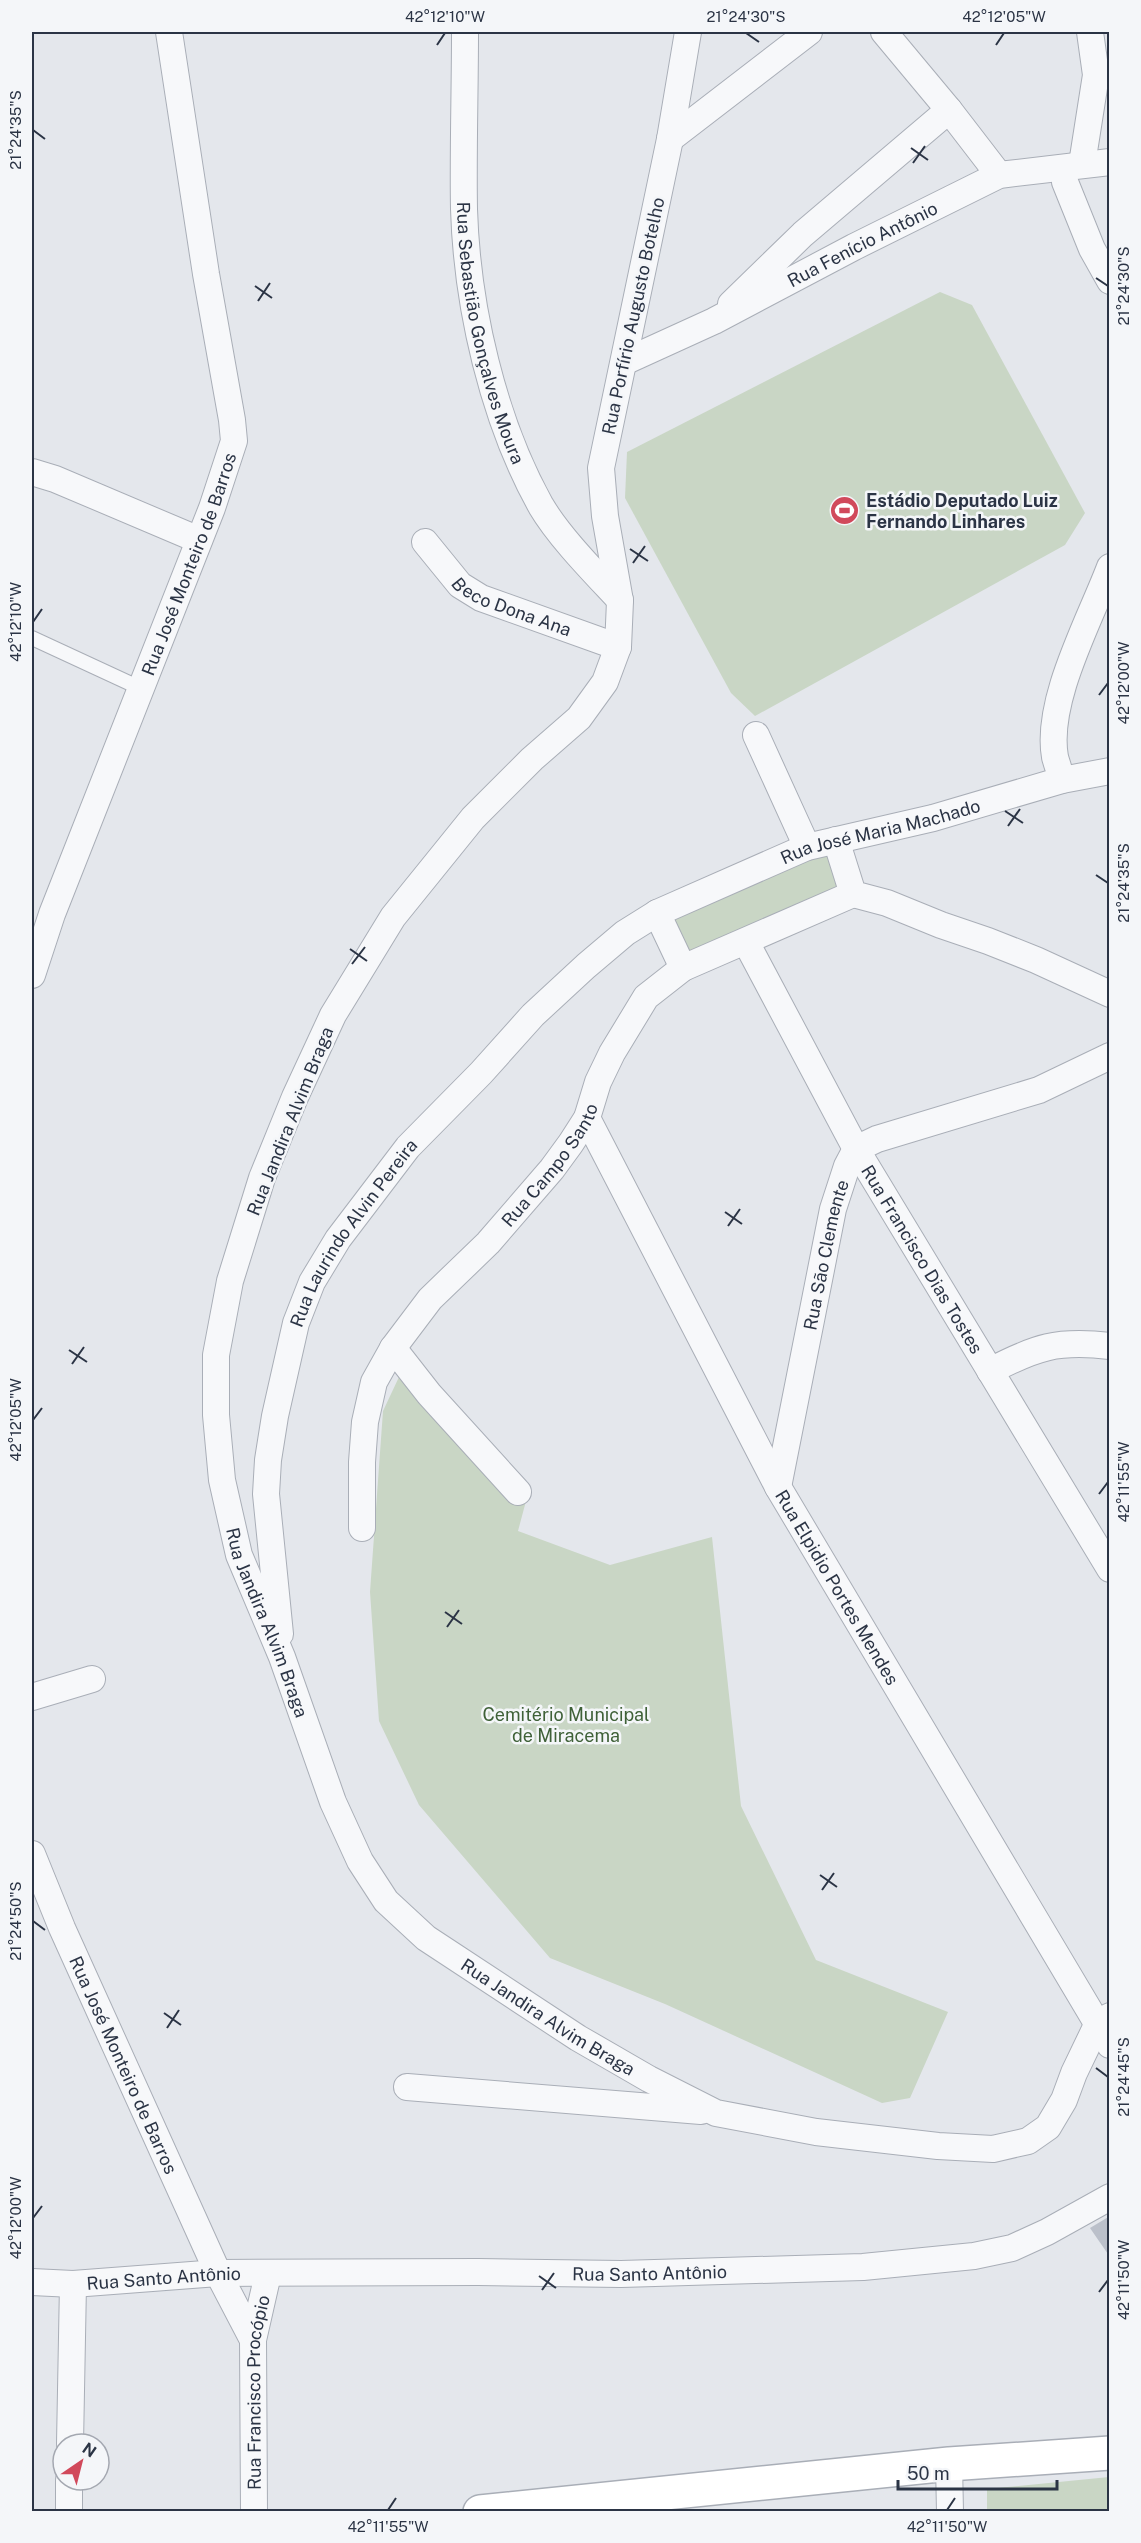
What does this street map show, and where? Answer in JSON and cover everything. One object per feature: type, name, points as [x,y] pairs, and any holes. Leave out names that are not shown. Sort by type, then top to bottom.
[{"type":"street","name":"Rua José Monteiro de Barros","points":[[32,975],[52,914],[199,540],[234,441],[169,32]]},
{"type":"street","name":"Rua Sebastião Gonçalves Moura","points":[[465,32],[465,211],[472,286],[489,378],[516,450],[542,507],[577,552],[620,601]]},
{"type":"street","name":"Rua Porfírio Augusto Botelho","points":[[620,601],[605,516],[601,468],[670,139],[688,32]]},
{"type":"street","points":[[670,139],[784,41],[809,32]]},
{"type":"street","points":[[884,32],[999,175]]},
{"type":"street","points":[[1090,32],[1096,75],[1067,171],[1092,249],[1110,281]]},
{"type":"street","points":[[714,321],[803,234],[949,110]]},
{"type":"street","name":"Rua Fenício Antônio","points":[[624,362],[714,321],[854,247],[999,175],[1067,171],[1110,162]]},
{"type":"street","points":[[1067,171],[1110,242]]},
{"type":"street","points":[[32,472],[55,479],[199,540]]},
{"type":"street","name":"Beco Dona Ana","points":[[425,542],[460,585],[481,598],[618,647]]},
{"type":"street","points":[[1062,780],[1055,757],[1058,704],[1080,639],[1110,567]]},
{"type":"street","name":"Rua Jandira Alvim Braga","points":[[620,601],[618,647],[605,682],[579,718],[532,759],[473,818],[393,917],[333,1016],[295,1097],[262,1178],[230,1281],[216,1355],[216,1415],[222,1480],[239,1555],[282,1658],[333,1802],[360,1861],[386,1901],[426,1938],[578,2038],[649,2079],[716,2113],[816,2132],[993,2150],[1028,2141],[1048,2127],[1064,2100],[1074,2073],[1106,2028]]},
{"type":"street","points":[[756,735],[807,847]]},
{"type":"street","name":"Rua José Maria Machado","points":[[657,912],[807,847],[933,818],[1062,780],[1109,775]]},
{"type":"street","points":[[836,840],[854,894],[887,903],[940,925],[988,941],[1110,994]]},
{"type":"street","name":"Rua Campo Santo","points":[[362,1528],[362,1461],[365,1422],[374,1382],[393,1348],[430,1299],[488,1243],[552,1169],[587,1118],[598,1082],[628,1024],[646,997],[683,968],[854,894]]},
{"type":"street","points":[[657,912],[683,968]]},
{"type":"street","name":"Rua Laurindo Alvin Pereira","points":[[282,1658],[266,1494],[268,1460],[275,1416],[296,1323],[312,1282],[338,1239],[408,1147],[542,1007],[625,933],[657,912]]},
{"type":"street","name":"Rua Francisco Dias Tostes","points":[[746,942],[856,1149],[990,1371],[1107,1558]]},
{"type":"street","points":[[856,1149],[877,1138],[1039,1090],[1110,1056]]},
{"type":"street","name":"Rua Elpidio Portes Mendes","points":[[587,1118],[778,1487],[1106,2028]]},
{"type":"street","name":"Rua São Clemente","points":[[778,1487],[833,1209],[847,1166],[856,1149]]},
{"type":"street","points":[[990,1371],[1023,1354],[1047,1346],[1078,1342],[1110,1346]]},
{"type":"street","points":[[393,1348],[429,1394],[518,1492]]},
{"type":"street","points":[[32,1697],[92,1679]]},
{"type":"street","name":"Rua José Monteiro de Barros","points":[[32,1854],[62,1928],[218,2273],[253,2340]]},
{"type":"street","points":[[407,2087],[716,2113]]},
{"type":"street","name":"Rua Santo Antônio","points":[[32,2282],[73,2284],[218,2273],[621,2274],[863,2267],[974,2256],[1012,2248],[1047,2232],[1110,2197]]},
{"type":"street","name":"Rua Francisco Procópio","points":[[254,2511],[253,2340],[268,2274]]},
{"type":"street","points":[[70,2432],[73,2284]]},
{"type":"street","points":[[480,2511],[545,2509],[949,2464],[1110,2453]]},
{"type":"street","points":[[949,2464],[950,2511]]},
{"type":"street","points":[[69,2492],[69,2511]]},
{"type":"lane","points":[[32,638],[140,688]]},
{"type":"green space","points":[[940,292],[972,305],[1085,513],[1065,545],[755,716],[731,693],[625,498],[627,452]]},
{"type":"green space","points":[[830,850],[845,902],[686,963],[663,918]]},
{"type":"green space","name":"Cemitério Municipal de Miracema","points":[[399,1377],[526,1501],[518,1531],[610,1565],[712,1537],[741,1806],[816,1960],[948,2012],[910,2098],[882,2103],[665,2004],[550,1958],[419,1805],[379,1721],[370,1592],[383,1411]]},
{"type":"green space","points":[[1109,2477],[1109,2511],[987,2511],[987,2489]]},
{"type":"building","points":[[1110,2216],[1110,2257],[1090,2228]]},
{"type":"place","name":"Estádio Deputado Luiz Fernando Linhares","points":[[845,510]]}]
